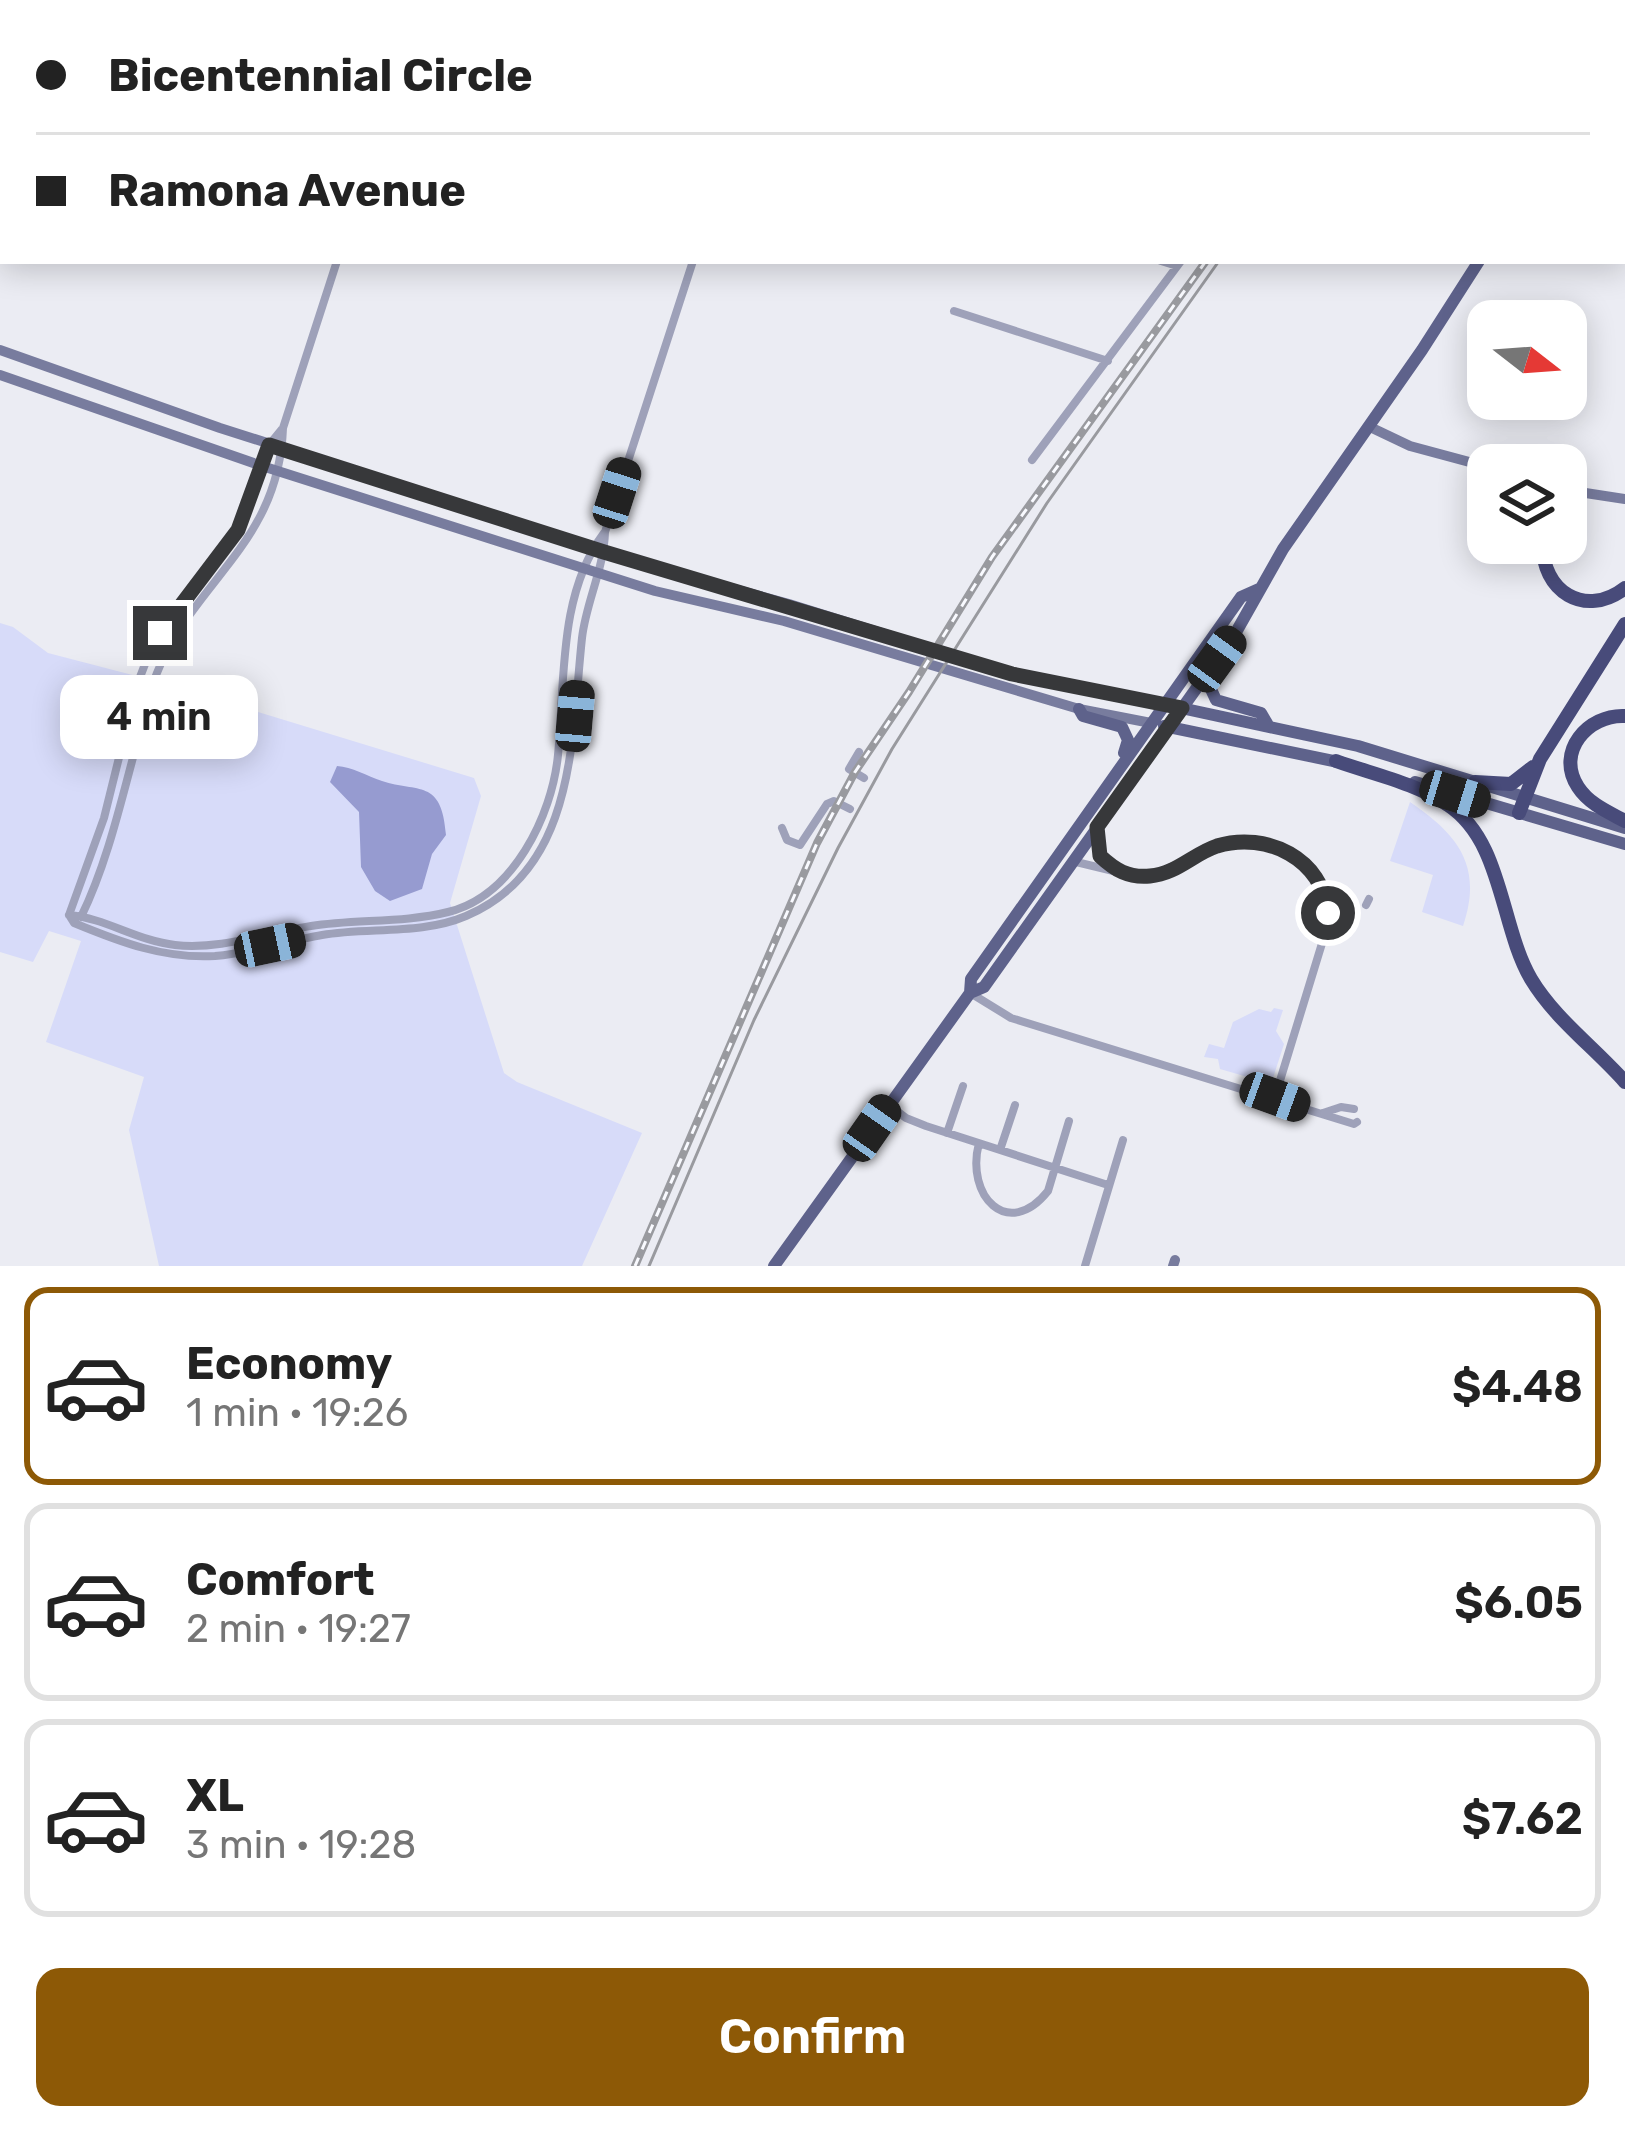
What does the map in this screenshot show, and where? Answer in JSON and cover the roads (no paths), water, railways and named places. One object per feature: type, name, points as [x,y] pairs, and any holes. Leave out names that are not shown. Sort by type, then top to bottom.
[{"type":"highway","points":[[1543,564],[1564,595],[1599,600],[1625,588]]},
{"type":"highway","points":[[1519,813],[1540,759],[1625,624]]},
{"type":"highway","points":[[1625,716],[1608,716],[1586,728],[1570,764],[1583,794],[1625,825]]},
{"type":"highway","points":[[1475,782],[1511,784],[1540,759]]},
{"type":"highway","points":[[1336,760],[1437,798],[1463,817],[1484,848],[1514,944],[1531,978],[1549,1005],[1625,1082]]},
{"type":"main road","points":[[780,1264],[888,1105],[970,993],[983,987],[1253,608],[1259,589],[1304,518],[1477,264]]},
{"type":"main road","points":[[0,350],[269,445],[1012,674],[1358,746],[1625,825]]},
{"type":"main road","points":[[0,375],[276,471],[694,601],[784,621],[1079,709],[1336,760],[1625,844]]},
{"type":"main road","points":[[1370,427],[1410,446],[1467,461]]},
{"type":"main road","points":[[1587,490],[1625,495]]},
{"type":"main road","points":[[970,993],[971,979],[1240,597],[1259,589]]},
{"type":"main road","points":[[1217,659],[1208,685],[1214,697],[1223,705],[1262,713],[1268,725]]},
{"type":"main road","points":[[1079,709],[1082,716],[1125,731],[1128,740],[1119,768]]},
{"type":"street","points":[[76,918],[115,823],[157,671],[183,625],[245,547],[276,471],[283,428],[336,264]]},
{"type":"street","points":[[76,918],[158,943],[198,947],[343,922],[443,914],[483,895],[525,849],[554,782],[568,634],[692,264]]},
{"type":"street","points":[[1032,460],[1179,264]]},
{"type":"street","points":[[954,310],[1108,361]]},
{"type":"street","points":[[76,918],[150,651],[238,530],[269,445],[283,428]]},
{"type":"street","points":[[859,752],[850,769],[864,778]]},
{"type":"street","points":[[782,828],[787,840],[800,845],[827,804],[834,801],[850,809]]},
{"type":"street","points":[[1097,827],[1100,856],[1124,874]]},
{"type":"street","points":[[1072,861],[1124,874],[1164,873],[1210,849],[1240,842],[1280,849],[1313,872],[1326,896],[1328,927],[1275,1097]]},
{"type":"street","points":[[970,993],[1011,1018],[1358,1122]]},
{"type":"street","points":[[947,1133],[963,1086]]},
{"type":"street","points":[[888,1105],[905,1118],[1108,1185]]},
{"type":"street","points":[[1000,1150],[1015,1105]]},
{"type":"street","points":[[1322,1113],[1351,1109],[1345,1121]]},
{"type":"street","points":[[980,1144],[975,1167],[978,1188],[998,1209],[1019,1211],[1040,1200],[1052,1180],[1070,1121]]},
{"type":"street","points":[[1085,1266],[1123,1140]]},
{"type":"water","points":[[337,766],[426,791],[439,804],[446,835],[432,854],[422,889],[390,901],[375,891],[361,867],[359,812],[330,782]]},
{"type":"tram line","points":[[649,1266],[754,1020],[892,749],[1047,503],[1217,264]]},
{"type":"railway","points":[[635,1266],[817,843],[855,772],[992,557],[1204,264]]}]
